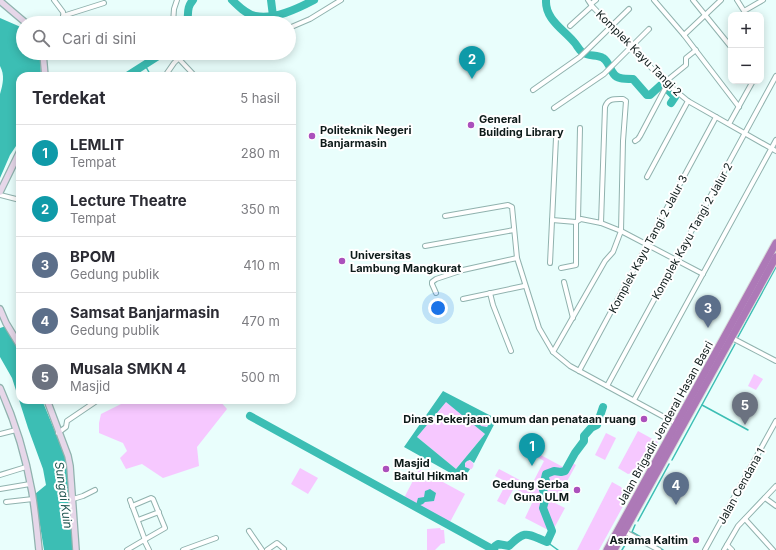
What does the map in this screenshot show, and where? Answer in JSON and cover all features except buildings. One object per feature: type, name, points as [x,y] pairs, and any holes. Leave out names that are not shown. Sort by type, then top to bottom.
[{"type":"highway","name":"Jalan Brigadir Jenderal Hasan Basri","points":[[614,550],[732,338],[744,308],[776,243]]},
{"type":"highway","name":"Jalan Brigadir Jenderal Hasan Basri","points":[[607,550],[677,424],[744,308],[776,257]]},
{"type":"street","points":[[54,0],[63,12],[63,16],[104,3]]},
{"type":"street","points":[[174,16],[177,0]]},
{"type":"street","points":[[296,25],[310,19],[341,0]]},
{"type":"street","name":"Komplek Kayu Tangi 2","points":[[588,0],[591,5],[666,82],[688,101],[774,149]]},
{"type":"street","points":[[570,26],[596,0]]},
{"type":"street","points":[[654,0],[696,50],[739,107]]},
{"type":"street","points":[[693,0],[728,43]]},
{"type":"street","points":[[684,35],[720,0]]},
{"type":"street","points":[[737,0],[744,11],[763,0]]},
{"type":"street","points":[[0,1],[18,16]]},
{"type":"street","points":[[533,90],[580,57],[629,10]]},
{"type":"street","points":[[554,108],[599,78],[649,29]]},
{"type":"street","points":[[635,141],[640,136],[666,82],[686,65],[686,58],[696,50]]},
{"type":"street","points":[[44,60],[45,72]]},
{"type":"street","points":[[168,72],[178,60]]},
{"type":"street","points":[[180,60],[191,72]]},
{"type":"street","name":"Komplek Kayu Tangi 2 Jalur 2","points":[[607,386],[776,76]]},
{"type":"street","points":[[729,124],[751,84]]},
{"type":"street","points":[[553,352],[605,261],[613,252],[621,231],[623,141],[626,107],[626,102],[623,98],[608,100],[605,107],[601,223]]},
{"type":"street","points":[[647,177],[688,101]]},
{"type":"street","name":"Komplek Kayu Tangi 2 Jalur 3","points":[[579,371],[716,117]]},
{"type":"street","points":[[561,268],[576,265],[580,128]]},
{"type":"street","points":[[550,263],[556,138]]},
{"type":"street","points":[[634,400],[774,149],[776,140]]},
{"type":"street","points":[[0,192],[16,160]]},
{"type":"street","points":[[0,195],[16,199]]},
{"type":"street","points":[[445,216],[508,205],[512,207],[516,258],[538,328],[553,352],[570,366],[677,424]]},
{"type":"street","points":[[552,220],[601,223],[621,231],[703,274]]},
{"type":"street","points":[[425,246],[514,230]]},
{"type":"street","points":[[436,293],[432,282],[436,279],[463,270],[516,258]]},
{"type":"street","points":[[564,282],[573,318]]},
{"type":"street","points":[[463,298],[524,286]]},
{"type":"street","points":[[490,293],[511,352]]},
{"type":"street","points":[[0,309],[6,323],[16,339]]},
{"type":"street","points":[[732,338],[775,360],[776,355]]},
{"type":"street","points":[[0,388],[16,430],[26,467],[33,499],[39,550]]},
{"type":"street","points":[[48,404],[58,433],[68,456],[70,466],[76,550]]},
{"type":"street","points":[[58,433],[66,427],[67,421],[92,404]]},
{"type":"street","name":"Jalan Cendana 1","points":[[705,550],[776,421]]},
{"type":"street","points":[[0,434],[16,430]]},
{"type":"street","points":[[0,475],[26,467]]},
{"type":"street","points":[[0,489],[30,484]]},
{"type":"street","points":[[724,550],[744,519],[776,486]]},
{"type":"street","points":[[73,499],[95,490]]},
{"type":"street","points":[[127,550],[165,528],[152,498],[132,506]]},
{"type":"street","points":[[765,498],[776,506]]},
{"type":"street","points":[[6,502],[33,499]]},
{"type":"street","points":[[130,500],[149,550]]},
{"type":"street","points":[[138,520],[159,512]]},
{"type":"street","points":[[744,519],[773,550]]},
{"type":"street","points":[[249,531],[262,550]]},
{"type":"street","points":[[624,532],[659,550]]},
{"type":"street","points":[[184,550],[195,548],[216,538]]},
{"type":"street","points":[[267,550],[277,543],[284,549]]},
{"type":"street","points":[[727,544],[732,550]]},
{"type":"shaded area","points":[[754,374],[763,379],[756,390],[748,386]]},
{"type":"shaded area","points":[[446,401],[485,434],[456,469],[417,437]]},
{"type":"shaded area","points":[[121,404],[223,404],[227,409],[197,447],[199,466],[163,478],[142,464],[126,469],[120,458],[127,451],[123,443],[99,433],[101,414]]},
{"type":"shaded area","points":[[484,415],[488,417],[490,421],[488,425],[484,427],[480,425],[478,421],[480,417]]},
{"type":"shaded area","points":[[638,431],[658,442],[640,474],[636,472],[628,474],[618,468]]},
{"type":"shaded area","points":[[606,433],[616,438],[605,460],[595,455]]},
{"type":"shaded area","points":[[528,438],[541,445],[537,453],[563,467],[567,460],[576,465],[555,503],[565,508],[552,532],[525,518],[534,499],[514,488],[505,505],[497,501],[507,482],[495,476],[499,469],[531,486],[544,461],[522,448]]},
{"type":"shaded area","points":[[469,460],[474,465],[469,470],[464,465]]},
{"type":"shaded area","points":[[300,468],[318,478],[308,494],[291,484]]},
{"type":"shaded area","points":[[419,469],[465,494],[450,522],[404,498]]},
{"type":"shaded area","points":[[612,482],[621,487],[628,497],[599,550],[577,550]]},
{"type":"shaded area","points":[[440,528],[441,530],[444,530],[445,543],[441,544],[435,550],[427,550],[427,529]]},
{"type":"water","points":[[0,18],[16,25],[16,60],[40,60],[41,72],[16,72],[16,146],[10,155],[0,178],[0,94],[3,73],[0,66]]},
{"type":"water","points":[[6,326],[16,343],[16,390],[12,378],[0,357],[0,328]]},
{"type":"water","points":[[443,391],[497,419],[474,463],[470,460],[465,463],[465,467],[470,469],[463,480],[404,447]],"holes":[[[446,402],[485,434],[456,469],[417,437]],[[487,416],[490,420],[487,427],[481,426],[479,423],[480,418]]]},
{"type":"water","name":"Sungai Kuin","points":[[20,404],[44,404],[66,458],[74,550],[44,550],[35,494],[46,485],[43,469]]},
{"type":"water","points":[[430,489],[436,493],[434,501],[425,502],[418,506],[416,505],[418,498],[424,497],[425,491]]},
{"type":"waterway","points":[[188,16],[189,8],[193,0]]},
{"type":"waterway","points":[[232,0],[242,10],[255,16]]},
{"type":"waterway","points":[[271,0],[273,16]]},
{"type":"waterway","points":[[270,16],[285,13],[314,0]]},
{"type":"waterway","points":[[546,0],[548,13],[584,54],[603,58],[608,63],[614,75],[620,78],[633,79],[647,95],[650,95],[661,85],[663,85],[675,97],[671,103]]},
{"type":"waterway","points":[[133,72],[152,60]]},
{"type":"waterway","points":[[145,65],[149,72]]},
{"type":"waterway","points":[[738,337],[776,267]]},
{"type":"waterway","points":[[672,460],[735,344]]},
{"type":"waterway","points":[[702,405],[748,430]]},
{"type":"waterway","points":[[494,550],[495,546],[498,544],[509,546],[523,535],[531,535],[547,542],[552,531],[543,508],[546,497],[543,490],[546,481],[546,474],[554,471],[565,471],[584,441],[584,436],[591,428],[597,425],[603,407]]},
{"type":"waterway","points":[[250,416],[494,550]]},
{"type":"waterway","points":[[638,521],[669,464]]},
{"type":"waterway","points":[[635,525],[632,532],[663,550]]},
{"type":"waterway","points":[[622,550],[628,540]]},
{"type":"waterway","points":[[547,542],[558,550]]},
{"type":"place","name":"Lecture Theatre","points":[[472,79]]},
{"type":"place","name":"General Building Library","points":[[471,125]]},
{"type":"place","name":"Politeknik Negeri Banjarmasin","points":[[312,136]]},
{"type":"place","name":"Universitas Lambung Mangkurat","points":[[342,261]]},
{"type":"place","name":"BPOM","points":[[708,328]]},
{"type":"place","name":"Dinas Pekerjaan umum dan penataan ruang","points":[[644,419]]},
{"type":"place","name":"Musala SMKN 4","points":[[745,425]]},
{"type":"place","name":"LEMLIT","points":[[532,466]]},
{"type":"place","name":"Masjid Baitul Hikmah","points":[[386,469]]},
{"type":"place","name":"Gedung Serba Guna ULM","points":[[577,490]]},
{"type":"place","name":"Samsat Banjarmasin","points":[[676,505]]},
{"type":"place","name":"Asrama Kaltim","points":[[696,540]]}]
